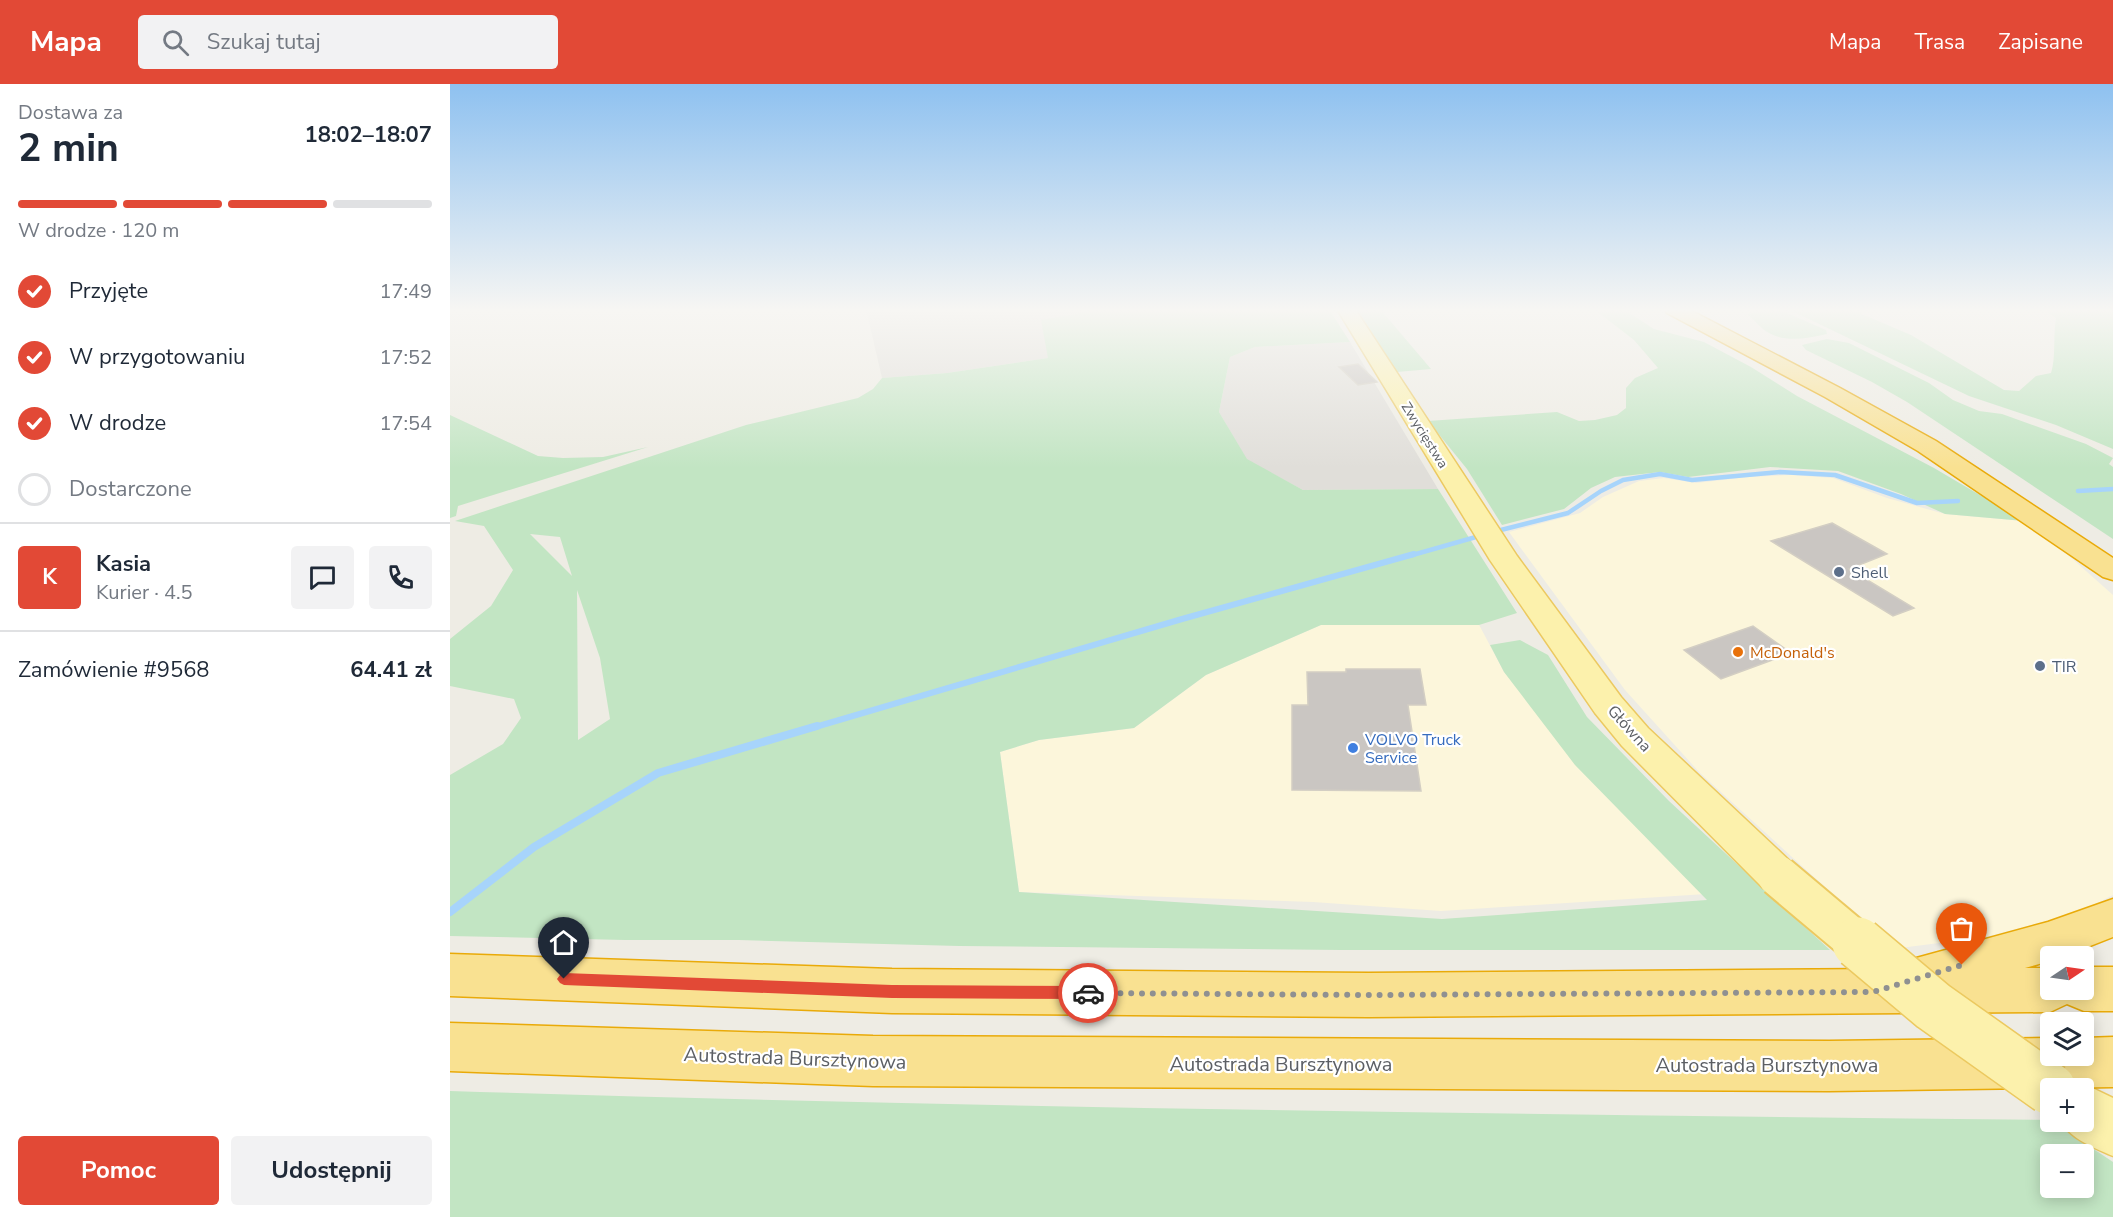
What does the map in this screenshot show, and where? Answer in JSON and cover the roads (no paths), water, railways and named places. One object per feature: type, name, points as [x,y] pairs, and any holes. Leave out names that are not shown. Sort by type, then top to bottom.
[{"type":"highway","points":[[1772,362],[1898,429],[2013,501],[2101,546],[2113,578]]},
{"type":"highway","points":[[1796,362],[1869,399],[1958,450],[2101,546],[2113,571]]},
{"type":"highway","points":[[1873,992],[2048,942],[2113,918]]},
{"type":"highway","points":[[450,975],[904,991],[1358,995],[2040,990]]},
{"type":"highway","points":[[2094,989],[2113,989]]},
{"type":"highway","name":"Autostrada Bursztynowa","points":[[450,1047],[873,1061],[1770,1066],[2113,1062]]},
{"type":"main road","name":"Zwycięstwa","points":[[1379,362],[1505,560]]},
{"type":"main road","name":"Główna","points":[[1505,560],[1608,705],[1635,736],[1778,876],[1933,1006],[2040,1082]]},
{"type":"main road","points":[[2094,1117],[2113,1129]]},
{"type":"waterway","points":[[1493,532],[1568,513],[1601,491],[1623,480],[1660,474],[1692,480],[1780,472],[1835,475],[1917,503],[1958,501]]},
{"type":"waterway","points":[[2078,491],[2113,489]]},
{"type":"waterway","points":[[1409,556],[1483,535]]},
{"type":"waterway","points":[[812,728],[1182,619],[1414,554]]},
{"type":"waterway","points":[[450,912],[534,847],[658,773],[817,726]]},
{"type":"place","name":"Shell","points":[[1839,572]]},
{"type":"place","name":"McDonald's","points":[[1738,652]]},
{"type":"place","name":"TIR","points":[[2040,666]]},
{"type":"place","name":"VOLVO Truck Service","points":[[1353,748]]}]
